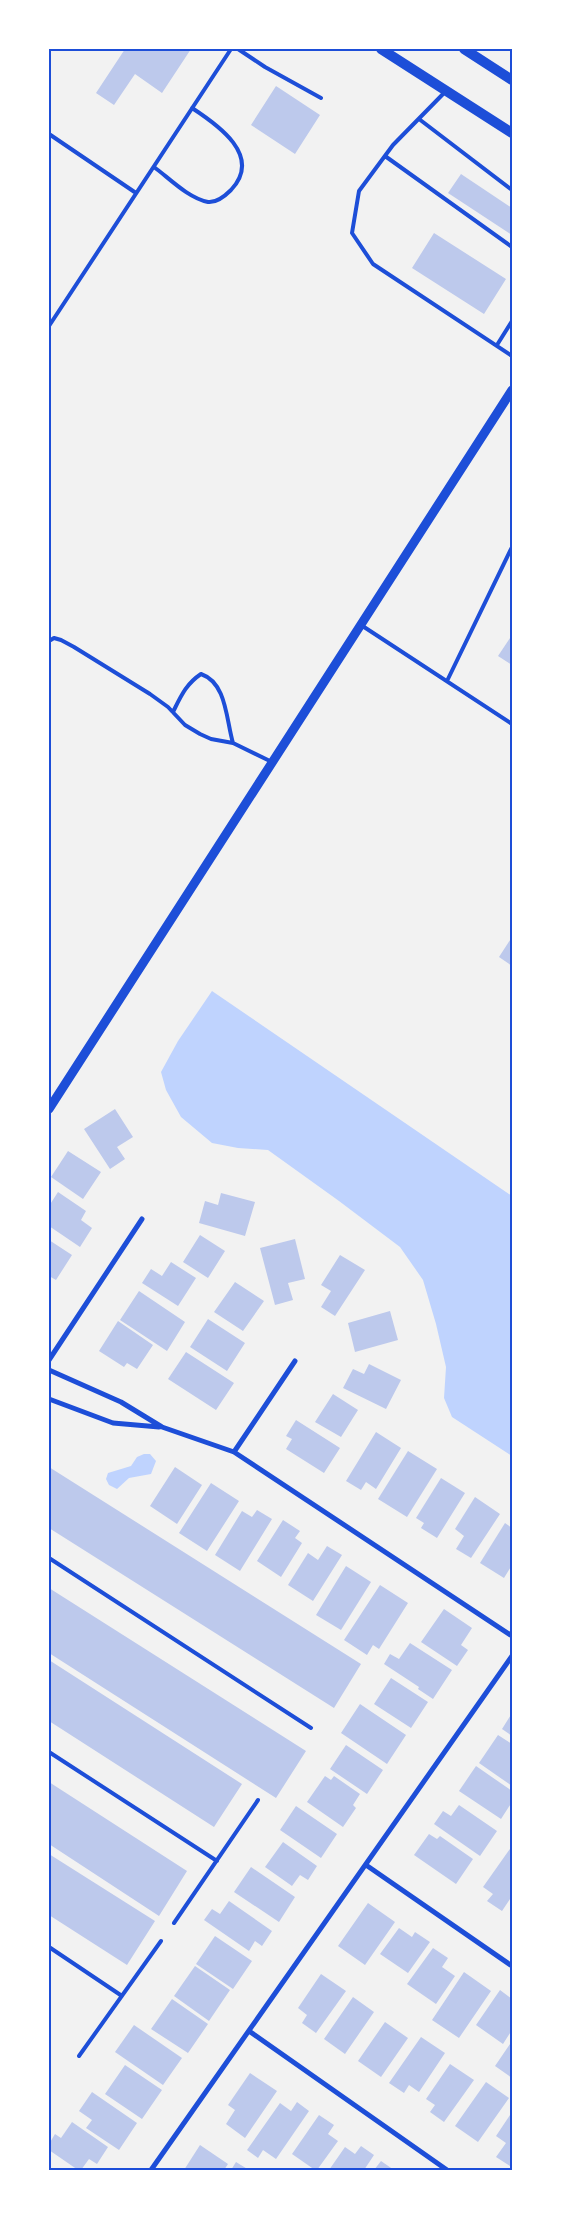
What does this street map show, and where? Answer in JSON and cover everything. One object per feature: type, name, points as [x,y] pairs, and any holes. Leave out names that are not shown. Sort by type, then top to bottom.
[{"type":"main road","points":[[381,49],[512,134]]},
{"type":"main road","points":[[464,49],[512,80]]},
{"type":"street","points":[[49,1108],[361,625],[509,402],[512,390]]},
{"type":"street","points":[[49,1360],[142,1219]]},
{"type":"street","points":[[234,1452],[295,1361]]},
{"type":"street","points":[[49,1370],[121,1402],[162,1427],[234,1452],[512,1636]]},
{"type":"street","points":[[49,1399],[113,1423],[162,1427]]},
{"type":"street","points":[[151,2170],[512,1656]]},
{"type":"street","points":[[366,1866],[512,1966]]},
{"type":"street","points":[[249,2031],[447,2170]]},
{"type":"lane","points":[[49,326],[231,49]]},
{"type":"lane","points":[[238,49],[265,67],[321,98]]},
{"type":"lane","points":[[447,91],[418,119],[385,156],[359,191],[352,233],[373,264],[512,356]]},
{"type":"lane","points":[[154,167],[192,196],[210,202],[224,198],[236,185],[242,171],[241,154],[218,125],[192,108]]},
{"type":"lane","points":[[418,119],[512,188]]},
{"type":"lane","points":[[49,134],[136,193]]},
{"type":"lane","points":[[385,156],[512,246]]},
{"type":"lane","points":[[497,345],[512,321]]},
{"type":"lane","points":[[447,682],[512,547]]},
{"type":"lane","points":[[361,625],[512,724]]},
{"type":"lane","points":[[49,642],[54,638],[74,646],[150,694],[173,712],[185,725],[200,734],[211,739],[233,743],[272,762]]},
{"type":"lane","points":[[173,712],[190,681],[201,674],[211,677],[226,709],[233,743]]},
{"type":"lane","points":[[49,1558],[311,1728]]},
{"type":"lane","points":[[49,1752],[217,1861]]},
{"type":"lane","points":[[174,1923],[258,1800]]},
{"type":"lane","points":[[79,2056],[161,1941]]},
{"type":"lane","points":[[49,1947],[122,1996]]},
{"type":"water","points":[[212,991],[512,1196],[512,1456],[452,1417],[444,1398],[446,1367],[423,1280],[400,1247],[268,1150],[238,1148],[212,1143],[181,1117],[166,1090],[161,1072],[178,1041]]},
{"type":"water","points":[[150,1454],[156,1461],[151,1474],[129,1478],[117,1489],[109,1485],[106,1479],[108,1473],[131,1466],[137,1457]]},
{"type":"building","points":[[125,49],[191,49],[162,93],[135,74],[114,105],[96,93]]},
{"type":"building","points":[[276,86],[320,115],[295,154],[251,125]]},
{"type":"building","points":[[461,174],[512,208],[512,235],[448,193]]},
{"type":"building","points":[[434,233],[506,279],[484,314],[412,268]]},
{"type":"building","points":[[512,635],[512,665],[498,656]]},
{"type":"building","points":[[512,937],[512,966],[499,957]]},
{"type":"building","points":[[115,1109],[133,1137],[117,1147],[125,1159],[110,1169],[84,1129]]},
{"type":"building","points":[[68,1151],[101,1172],[83,1199],[51,1177]]},
{"type":"building","points":[[58,1192],[86,1211],[81,1220],[92,1228],[80,1247],[49,1226],[49,1206]]},
{"type":"building","points":[[221,1193],[255,1202],[245,1236],[199,1223],[205,1201],[218,1205]]},
{"type":"building","points":[[200,1235],[225,1251],[208,1278],[183,1262]]},
{"type":"building","points":[[295,1239],[305,1279],[288,1283],[293,1300],[275,1305],[260,1248]]},
{"type":"building","points":[[49,1240],[72,1255],[56,1280],[49,1276]]},
{"type":"building","points":[[340,1255],[365,1270],[335,1316],[321,1307],[331,1291],[321,1285]]},
{"type":"building","points":[[171,1262],[196,1278],[178,1306],[142,1283],[151,1269],[162,1276]]},
{"type":"building","points":[[235,1282],[264,1301],[243,1331],[214,1312]]},
{"type":"building","points":[[139,1291],[185,1322],[167,1351],[120,1320]]},
{"type":"building","points":[[390,1311],[398,1340],[355,1352],[348,1323]]},
{"type":"building","points":[[208,1319],[245,1343],[227,1371],[190,1347]]},
{"type":"building","points":[[118,1321],[153,1345],[137,1369],[127,1363],[124,1367],[99,1351]]},
{"type":"building","points":[[186,1352],[234,1383],[216,1410],[168,1379]]},
{"type":"building","points":[[369,1364],[401,1380],[386,1409],[343,1388],[353,1369],[364,1374]]},
{"type":"building","points":[[333,1394],[358,1410],[341,1437],[315,1422]]},
{"type":"building","points":[[296,1420],[340,1448],[324,1473],[286,1449],[292,1439],[286,1436]]},
{"type":"building","points":[[376,1432],[401,1448],[376,1489],[366,1482],[361,1490],[346,1481]]},
{"type":"building","points":[[408,1451],[437,1469],[407,1517],[378,1499]]},
{"type":"building","points":[[49,1467],[361,1664],[334,1708],[49,1528]]},
{"type":"building","points":[[175,1467],[202,1485],[177,1524],[150,1506]]},
{"type":"building","points":[[441,1478],[465,1493],[437,1538],[421,1528],[424,1523],[416,1518]]},
{"type":"building","points":[[211,1483],[239,1501],[207,1551],[179,1533]]},
{"type":"building","points":[[475,1497],[500,1514],[471,1558],[456,1549],[464,1536],[455,1529]]},
{"type":"building","points":[[257,1510],[272,1519],[240,1571],[215,1555],[242,1511],[252,1517]]},
{"type":"building","points":[[283,1520],[300,1531],[295,1538],[302,1543],[281,1577],[257,1561]]},
{"type":"building","points":[[505,1523],[512,1528],[512,1565],[504,1578],[480,1563]]},
{"type":"building","points":[[327,1546],[342,1555],[313,1601],[288,1585],[308,1553],[318,1560]]},
{"type":"building","points":[[346,1566],[371,1582],[341,1630],[316,1615]]},
{"type":"building","points":[[380,1585],[408,1603],[379,1649],[373,1645],[367,1655],[344,1640]]},
{"type":"building","points":[[49,1588],[306,1751],[276,1798],[49,1653]]},
{"type":"building","points":[[444,1609],[472,1628],[461,1645],[468,1650],[457,1666],[421,1642]]},
{"type":"building","points":[[410,1643],[452,1670],[433,1699],[418,1689],[419,1687],[384,1664],[390,1654],[399,1659]]},
{"type":"building","points":[[49,1660],[242,1784],[214,1827],[49,1721]]},
{"type":"building","points":[[391,1678],[428,1702],[411,1728],[374,1704]]},
{"type":"building","points":[[360,1704],[406,1735],[387,1764],[341,1733]]},
{"type":"building","points":[[512,1713],[512,1736],[502,1729]]},
{"type":"building","points":[[498,1735],[512,1744],[512,1786],[479,1763]]},
{"type":"building","points":[[346,1745],[383,1770],[367,1794],[330,1769]]},
{"type":"building","points":[[476,1766],[512,1791],[512,1802],[501,1819],[459,1791]]},
{"type":"building","points":[[325,1776],[331,1780],[334,1776],[360,1794],[353,1805],[356,1808],[343,1827],[307,1802]]},
{"type":"building","points":[[49,1782],[187,1871],[159,1916],[49,1844]]},
{"type":"building","points":[[459,1805],[497,1831],[480,1856],[434,1824],[443,1811],[451,1816]]},
{"type":"building","points":[[296,1806],[337,1834],[321,1858],[280,1830]]},
{"type":"building","points":[[429,1834],[437,1839],[440,1836],[473,1859],[456,1884],[414,1855]]},
{"type":"building","points":[[283,1842],[317,1866],[308,1880],[300,1875],[292,1886],[265,1867]]},
{"type":"building","points":[[512,1846],[512,1896],[502,1911],[487,1901],[493,1894],[483,1887]]},
{"type":"building","points":[[49,1854],[155,1921],[127,1965],[49,1915]]},
{"type":"building","points":[[251,1867],[295,1897],[279,1922],[234,1892]]},
{"type":"building","points":[[229,1901],[272,1931],[262,1946],[255,1941],[249,1951],[204,1920],[212,1909],[220,1914]]},
{"type":"building","points":[[368,1903],[395,1922],[365,1965],[338,1946]]},
{"type":"building","points":[[399,1928],[412,1937],[415,1932],[430,1942],[408,1973],[380,1954]]},
{"type":"building","points":[[215,1936],[252,1961],[233,1989],[196,1964]]},
{"type":"building","points":[[433,1948],[448,1958],[442,1967],[455,1976],[436,2004],[407,1984]]},
{"type":"building","points":[[195,1966],[230,1990],[209,2021],[174,1996]]},
{"type":"building","points":[[464,1972],[491,1991],[459,2038],[432,2020]]},
{"type":"building","points":[[321,1974],[346,1991],[316,2033],[302,2023],[307,2015],[298,2008]]},
{"type":"building","points":[[500,1990],[512,1999],[512,2030],[503,2044],[476,2025]]},
{"type":"building","points":[[353,1997],[374,2012],[345,2054],[324,2039]]},
{"type":"building","points":[[172,1999],[208,2024],[188,2053],[151,2029]]},
{"type":"building","points":[[385,2022],[408,2038],[381,2077],[358,2061]]},
{"type":"building","points":[[134,2025],[182,2058],[163,2085],[115,2052]]},
{"type":"building","points":[[421,2037],[445,2053],[419,2092],[409,2085],[404,2093],[389,2083]]},
{"type":"building","points":[[512,2041],[512,2078],[495,2066]]},
{"type":"building","points":[[450,2064],[474,2080],[444,2122],[430,2112],[435,2105],[426,2099]]},
{"type":"building","points":[[125,2065],[162,2090],[142,2119],[105,2094]]},
{"type":"building","points":[[250,2073],[277,2091],[245,2138],[226,2124],[235,2110],[228,2105]]},
{"type":"building","points":[[486,2082],[509,2098],[478,2142],[455,2126]]},
{"type":"building","points":[[92,2092],[137,2123],[119,2150],[86,2128],[92,2120],[79,2111]]},
{"type":"building","points":[[297,2102],[309,2111],[276,2159],[263,2150],[258,2158],[247,2150],[280,2103],[291,2111]]},
{"type":"building","points":[[512,2112],[512,2164],[510,2166],[496,2157],[506,2143],[496,2136]]},
{"type":"building","points":[[319,2115],[334,2125],[328,2134],[338,2141],[317,2170],[315,2170],[292,2154]]},
{"type":"building","points":[[72,2122],[108,2147],[97,2164],[89,2159],[81,2170],[78,2170],[49,2150],[49,2144],[55,2134],[61,2138]]},
{"type":"building","points":[[200,2145],[228,2164],[224,2170],[184,2170]]},
{"type":"building","points":[[361,2146],[374,2155],[364,2170],[329,2170],[345,2147],[355,2154]]},
{"type":"building","points":[[381,2161],[394,2170],[374,2170]]},
{"type":"building","points":[[236,2162],[249,2170],[231,2170]]}]
